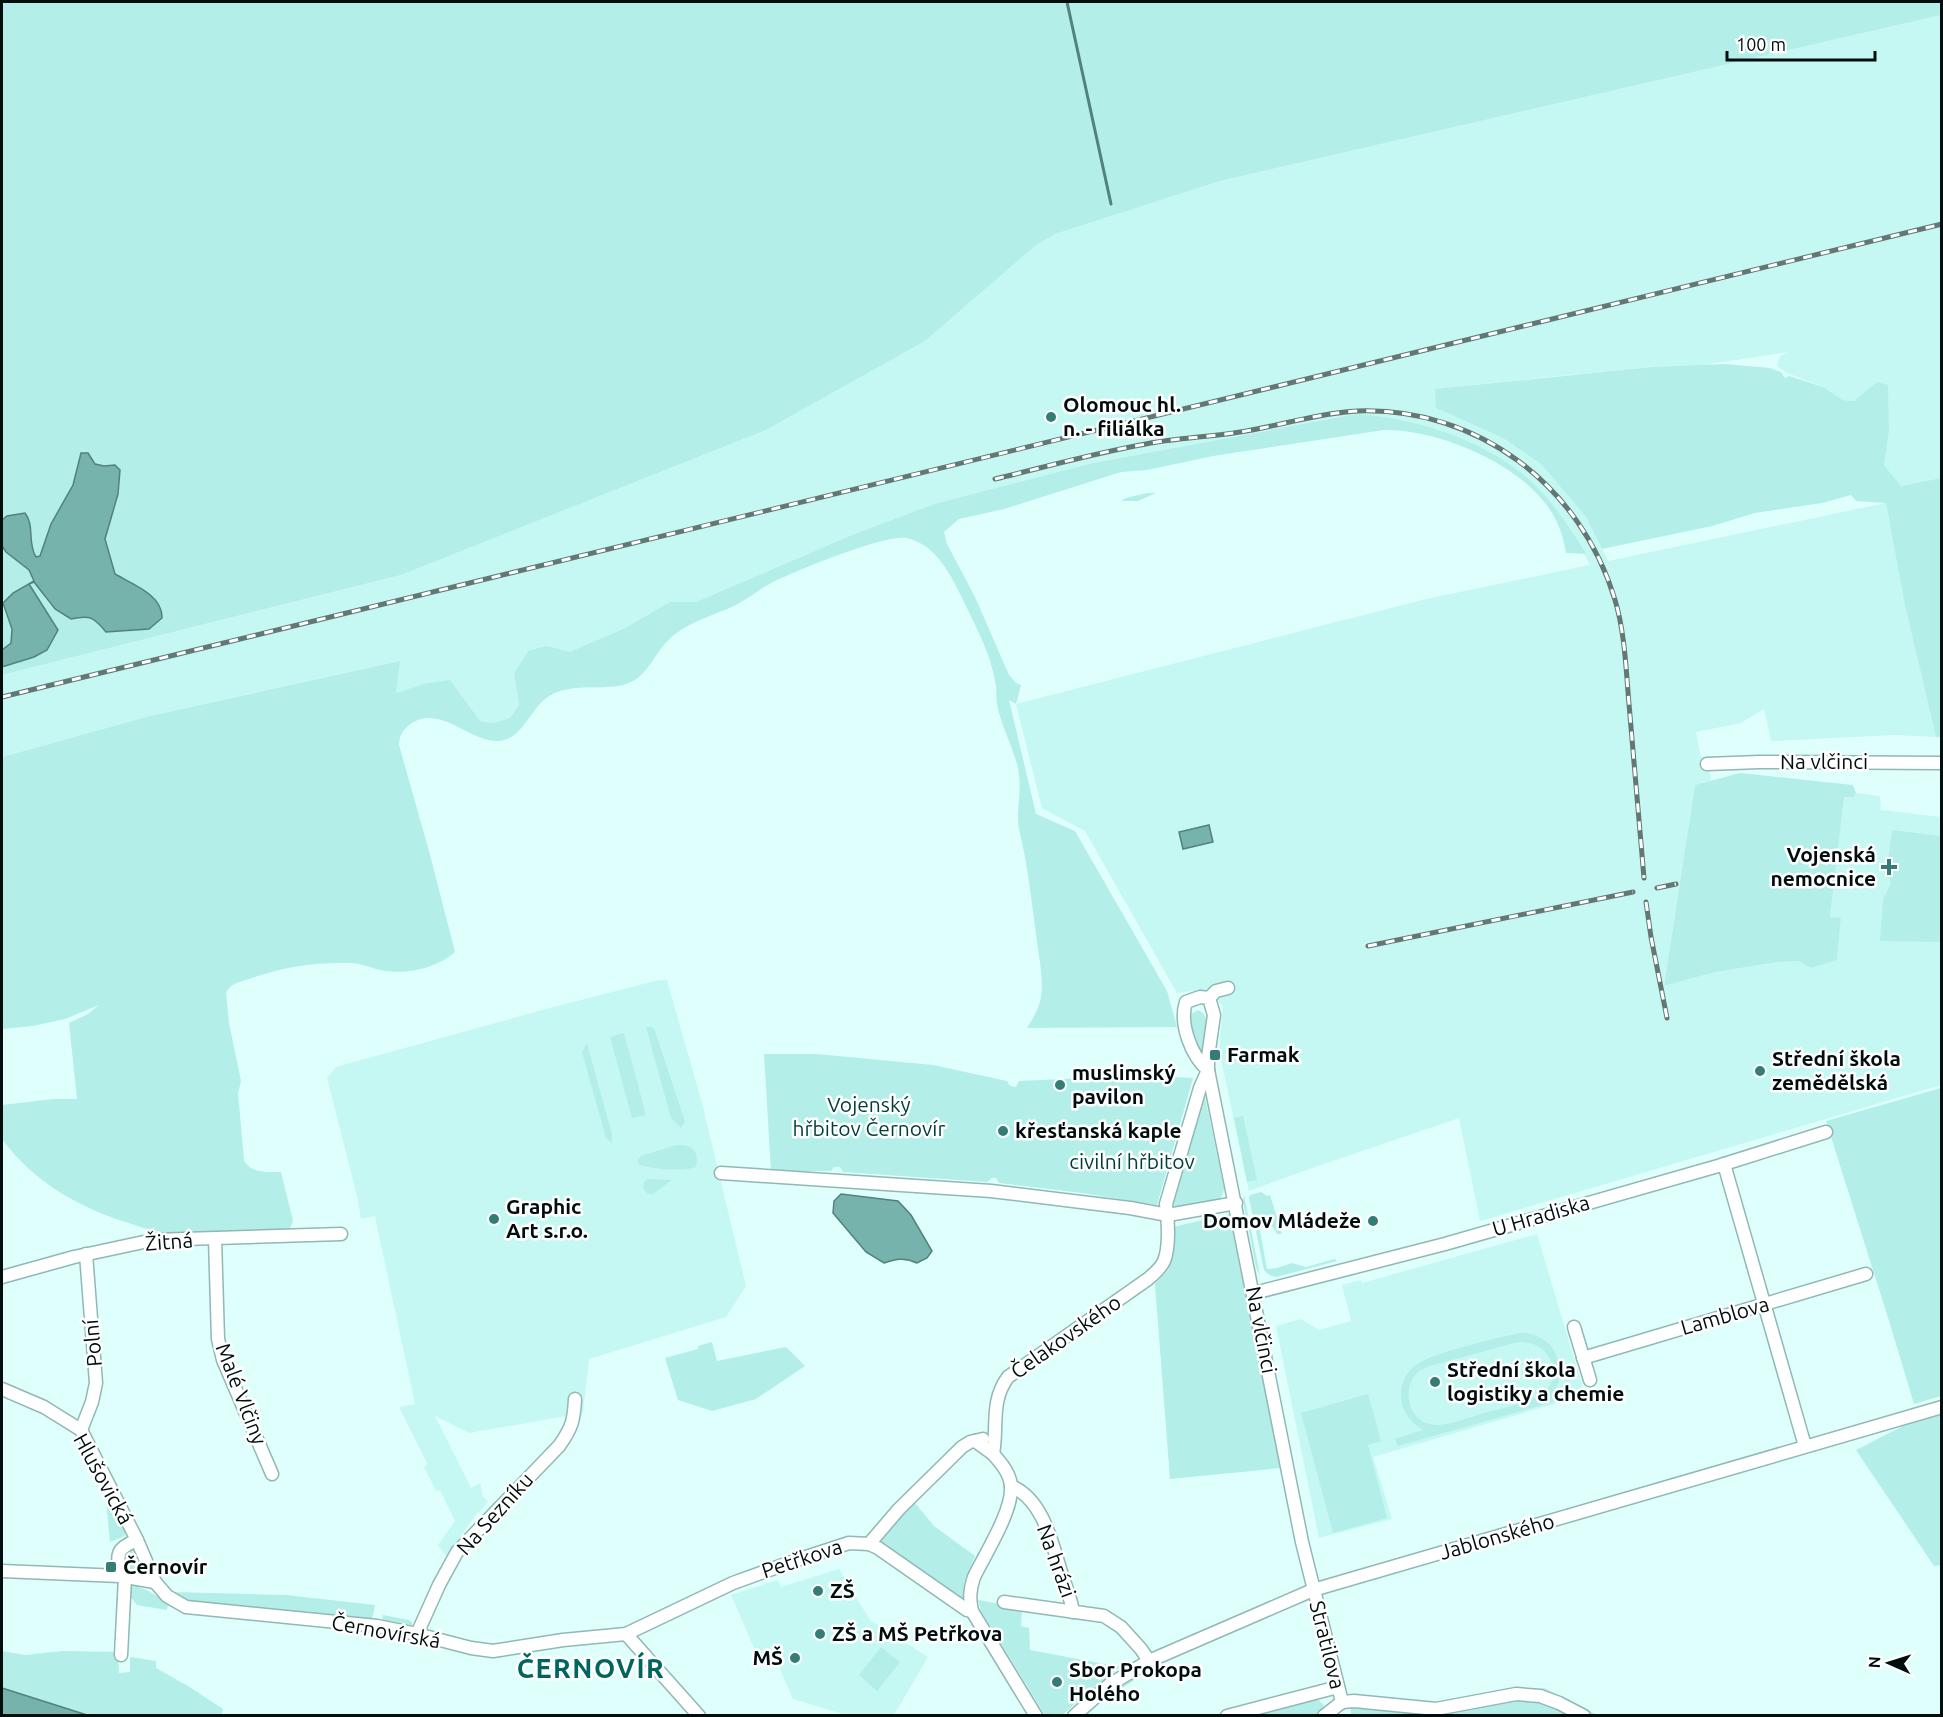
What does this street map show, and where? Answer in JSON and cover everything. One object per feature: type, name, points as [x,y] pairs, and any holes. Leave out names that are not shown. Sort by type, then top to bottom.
[{"type":"street","name":"Na vlčinci","points":[[1707,764],[1749,762],[1941,763]]},
{"type":"street","points":[[1209,998],[1216,991],[1228,988]]},
{"type":"street","name":"Na vlčinci","points":[[1208,1070],[1199,1062],[1186,1030],[1182,1012],[1186,1002],[1200,997],[1209,998],[1214,1015],[1208,1070],[1313,1590]]},
{"type":"street","name":"Čelakovského","points":[[993,1454],[998,1393],[1008,1377],[1158,1270],[1165,1257],[1168,1215],[1166,1204],[1200,1088],[1208,1070]]},
{"type":"street","name":"U Hradiska","points":[[1254,1293],[1445,1244],[1724,1164],[1826,1132]]},
{"type":"street","points":[[1724,1164],[1805,1446]]},
{"type":"street","points":[[721,1173],[991,1191],[1130,1208],[1168,1215],[1236,1203]]},
{"type":"street","name":"Žitná","points":[[2,1277],[86,1254],[153,1240],[341,1234]]},
{"type":"street","name":"Malé Vlčiny","points":[[215,1239],[218,1339],[223,1360],[272,1474]]},
{"type":"street","name":"Polní","points":[[81,1430],[92,1402],[96,1383],[86,1254]]},
{"type":"street","name":"Lamblova","points":[[1583,1358],[1866,1274]]},
{"type":"street","points":[[1574,1327],[1590,1380]]},
{"type":"street","name":"Hlušovická","points":[[2,1389],[44,1407],[81,1430],[137,1540],[155,1582]]},
{"type":"street","name":"Na Sezníku","points":[[417,1634],[439,1585],[458,1552],[559,1446],[568,1433],[574,1419],[575,1399]]},
{"type":"street","name":"Jablonského","points":[[1074,1716],[1109,1685],[1149,1661],[1313,1590],[1941,1407]]},
{"type":"street","points":[[869,1544],[899,1509],[962,1447],[970,1442],[994,1438]]},
{"type":"street","points":[[975,1441],[993,1454],[1004,1467],[1011,1486],[1007,1512],[970,1588],[972,1611],[1036,1716]]},
{"type":"street","name":"Na hrázi","points":[[1011,1486],[1022,1492],[1046,1526],[1073,1612]]},
{"type":"street","name":"Hlušovická","points":[[123,1576],[117,1555],[123,1546],[137,1540]]},
{"type":"street","name":"Petřkova","points":[[626,1634],[744,1578],[856,1542],[878,1548],[967,1610],[972,1611]]},
{"type":"street","points":[[2,1571],[123,1576],[155,1582]]},
{"type":"street","points":[[122,1654],[123,1576]]},
{"type":"street","name":"Černovírská","points":[[155,1582],[167,1596],[186,1607],[377,1626],[471,1648],[493,1650],[626,1634]]},
{"type":"street","name":"Stratilova","points":[[1313,1590],[1342,1702],[1354,1701],[1436,1709],[1513,1694],[1540,1696],[1584,1716]]},
{"type":"street","points":[[1004,1602],[1104,1616],[1112,1620],[1135,1642],[1149,1661]]},
{"type":"street","points":[[626,1634],[699,1716]]},
{"type":"street","points":[[1227,1716],[1338,1688]]},
{"type":"street","points":[[1324,1716],[1342,1702]]},
{"type":"shaded area","points":[[1941,15],[1941,478],[1901,486],[1884,465],[1889,432],[1863,394],[1854,401],[1843,400],[1823,387],[1787,373],[1777,366],[1780,356],[1788,352],[1703,365],[1558,376],[1436,389],[1436,408],[1503,438],[1541,464],[1586,517],[1608,561],[1886,503],[1904,601],[1936,737],[1894,735],[1771,741],[1764,709],[1741,723],[1696,732],[1701,757],[1707,756],[1711,780],[1695,785],[1664,986],[1715,972],[1779,962],[1799,961],[1811,968],[1837,960],[1841,919],[1830,917],[1844,796],[1854,797],[1856,793],[1880,796],[1881,810],[1941,817],[1941,1085],[1480,1221],[1459,1118],[1249,1191],[1219,1050],[1223,1007],[1209,989],[1177,993],[1085,831],[1042,808],[1016,704],[1426,599],[1590,565],[1571,529],[1539,489],[1464,440],[1355,414],[1093,463],[934,504],[852,535],[696,602],[670,602],[625,628],[569,653],[546,647],[514,674],[519,705],[510,718],[493,723],[480,721],[423,684],[396,693],[399,661],[150,716],[2,757],[2,675],[401,575],[766,430],[925,341],[1035,246],[1055,234],[1220,181]]},
{"type":"shaded area","points":[[81,453],[88,453],[95,464],[115,465],[120,470],[118,494],[105,539],[115,574],[138,586],[152,597],[161,610],[162,618],[149,629],[106,632],[91,618],[71,619],[55,609],[34,582],[29,584],[58,630],[47,650],[34,657],[2,667],[2,650],[11,643],[12,629],[3,603],[13,593],[34,581],[29,570],[6,552],[2,546],[2,520],[7,516],[25,513],[30,523],[33,552],[36,557],[40,556],[51,524],[73,485]]},
{"type":"shaded area","points":[[1209,825],[1213,842],[1183,849],[1179,832]]},
{"type":"shaded area","points":[[667,980],[702,1103],[746,1286],[726,1317],[589,1359],[583,1413],[469,1433],[435,1416],[471,1488],[480,1483],[483,1497],[488,1501],[446,1556],[438,1545],[455,1521],[440,1490],[436,1491],[424,1467],[427,1463],[399,1407],[415,1404],[375,1216],[361,1219],[327,1078],[336,1067],[546,1009],[655,981]]},
{"type":"shaded area","points":[[841,1194],[898,1201],[911,1215],[932,1251],[927,1258],[917,1263],[900,1259],[884,1263],[866,1252],[833,1213],[834,1201]]},
{"type":"shaded area","name":"Střední škola logistiky a chemie","points":[[1537,1234],[1585,1395],[1373,1457],[1392,1519],[1319,1538],[1276,1326],[1301,1319],[1319,1330],[1351,1321],[1342,1285],[1361,1280],[1362,1283]]},
{"type":"shaded area","name":"ZŠ a MŠ Petřkova","points":[[839,1569],[870,1620],[928,1657],[894,1715],[846,1715],[793,1699],[771,1649],[757,1655],[731,1595],[778,1580],[781,1587]]},
{"type":"shaded area","points":[[2,1688],[87,1715],[2,1715]]},
{"type":"green space","points":[[2,2],[1941,2],[1941,15],[1220,181],[1055,234],[1035,246],[925,341],[766,430],[401,575],[2,675],[2,667],[34,657],[5,612],[12,629],[11,643],[2,650],[2,546],[26,567],[52,607],[64,613],[87,617],[106,632],[157,602],[115,574],[105,539],[109,523],[104,467],[95,464],[88,453],[78,463],[73,485],[41,556],[36,557],[32,551],[30,537],[7,516],[2,520]]},
{"type":"green space","points":[[1725,364],[1770,368],[1781,372],[1785,378],[1789,376],[1823,387],[1843,400],[1854,401],[1877,382],[1888,385],[1889,432],[1884,465],[1901,486],[1941,478],[1941,737],[1936,737],[1904,601],[1886,503],[1856,501],[1851,495],[1822,503],[1755,513],[1712,526],[1602,549],[1586,517],[1541,464],[1503,438],[1436,408],[1435,389],[1654,367]]},
{"type":"green space","points":[[1356,414],[1380,416],[1430,427],[1479,446],[1501,459],[1522,473],[1540,490],[1565,521],[1586,554],[1566,553],[1559,527],[1545,503],[1514,474],[1494,461],[1472,450],[1427,435],[1384,430],[1213,456],[1147,470],[1121,472],[1004,509],[959,519],[944,532],[947,544],[975,597],[1009,675],[1021,685],[1016,704],[1009,700],[1036,814],[1075,831],[1167,991],[1177,1027],[1027,1028],[1040,1001],[1042,976],[1018,824],[1019,774],[999,712],[993,672],[980,635],[944,565],[928,548],[918,542],[906,538],[895,538],[860,547],[800,570],[773,582],[734,606],[688,626],[667,642],[637,679],[618,686],[567,689],[551,695],[544,700],[521,729],[507,739],[487,740],[453,724],[430,718],[419,720],[404,730],[399,745],[455,952],[431,966],[404,972],[385,971],[349,963],[298,966],[239,982],[230,987],[226,993],[229,1023],[241,1081],[238,1093],[244,1160],[255,1170],[281,1172],[293,1221],[290,1228],[193,1234],[161,1232],[144,1228],[97,1211],[61,1193],[29,1169],[2,1139],[2,1105],[53,1099],[77,1099],[69,1023],[88,1014],[99,1005],[65,1019],[33,1026],[2,1029],[2,757],[150,716],[400,661],[396,693],[423,684],[450,680],[480,721],[493,723],[510,718],[519,705],[514,674],[528,651],[546,646],[570,652],[625,628],[670,602],[696,602],[852,535],[934,504],[1093,463]]},
{"type":"green space","points":[[1156,493],[1138,501],[1121,501],[1126,498]]},
{"type":"green space","points":[[1740,773],[1853,785],[1856,793],[1854,797],[1844,797],[1830,917],[1841,918],[1837,960],[1811,968],[1799,961],[1779,962],[1715,972],[1664,986],[1695,785]]},
{"type":"green space","points":[[1892,830],[1941,836],[1941,942],[1880,941],[1883,899],[1891,884],[1887,868]]},
{"type":"green space","points":[[1198,1010],[1206,1018],[1202,1056],[1188,1016]]},
{"type":"green space","points":[[646,1027],[652,1027],[655,1031],[685,1122],[681,1128],[671,1118]]},
{"type":"green space","points":[[624,1033],[646,1115],[632,1118],[610,1037]]},
{"type":"green space","points":[[587,1043],[612,1135],[612,1143],[606,1138],[582,1052]]},
{"type":"green space","name":"Vojenský hřbitov Černovír","points":[[764,1054],[817,1054],[933,1065],[1007,1081],[1010,1086],[1016,1087],[1019,1081],[1121,1074],[1193,1078],[1157,1205],[999,1183],[996,1178],[987,1182],[843,1172],[840,1167],[834,1167],[831,1171],[771,1171]]},
{"type":"green space","points":[[1941,1088],[1941,1396],[1914,1404],[1826,1121]]},
{"type":"green space","points":[[1204,1092],[1224,1188],[1223,1193],[1220,1199],[1214,1202],[1190,1207],[1175,1207],[1173,1202]]},
{"type":"green space","points":[[1243,1116],[1257,1180],[1247,1182],[1234,1118]]},
{"type":"green space","points":[[676,1145],[693,1149],[696,1156],[696,1167],[667,1169],[638,1164],[641,1156]]},
{"type":"green space","points":[[648,1179],[672,1180],[653,1194],[648,1194],[643,1188],[644,1182]]},
{"type":"green space","points":[[1261,1192],[1267,1196],[1270,1195],[1282,1234],[1277,1234],[1268,1224],[1263,1223],[1259,1226],[1267,1269],[1292,1263],[1306,1267],[1335,1259],[1337,1261],[1276,1277],[1269,1275],[1264,1270],[1249,1198],[1250,1195]]},
{"type":"green space","points":[[1244,1195],[1260,1275],[1256,1267],[1243,1201]]},
{"type":"green space","points":[[1229,1214],[1281,1468],[1170,1479],[1155,1284],[1169,1269],[1173,1227]]},
{"type":"green space","points":[[1519,1333],[1541,1338],[1555,1352],[1560,1372],[1554,1393],[1562,1392],[1564,1399],[1398,1446],[1395,1439],[1423,1430],[1408,1416],[1402,1403],[1403,1383],[1412,1368],[1424,1360],[1465,1346]],"holes":[[[1518,1342],[1540,1347],[1549,1357],[1554,1371],[1552,1382],[1545,1391],[1521,1403],[1445,1424],[1436,1425],[1425,1422],[1414,1413],[1409,1402],[1409,1388],[1419,1371]]]},
{"type":"green space","points":[[712,1342],[717,1361],[786,1347],[805,1366],[756,1399],[712,1411],[678,1400],[665,1358],[698,1349],[698,1346]]},
{"type":"green space","points":[[1368,1394],[1381,1441],[1368,1445],[1387,1518],[1333,1533],[1301,1413]]},
{"type":"green space","points":[[1941,1414],[1942,1565],[1934,1566],[1856,1450],[1907,1424]]},
{"type":"green space","points":[[105,1488],[126,1528],[125,1536],[110,1542]]},
{"type":"green space","points":[[915,1503],[934,1526],[975,1556],[964,1583],[964,1596],[961,1599],[877,1542],[892,1522]]},
{"type":"green space","points":[[133,1548],[145,1567],[144,1571],[130,1570],[123,1562],[122,1552]]},
{"type":"green space","points":[[130,1585],[160,1598],[168,1604],[167,1610],[137,1605],[129,1595]]},
{"type":"green space","points":[[171,1592],[286,1595],[375,1605],[372,1620],[187,1601]]},
{"type":"green space","points":[[978,1600],[1022,1608],[1021,1626],[1029,1628],[1030,1650],[1120,1667],[1062,1715],[1045,1715],[981,1611]]},
{"type":"green space","points":[[383,1615],[409,1620],[412,1622],[412,1627],[382,1622]]},
{"type":"green space","points":[[881,1647],[900,1662],[877,1691],[859,1675]]},
{"type":"green space","points":[[2,1651],[25,1655],[63,1651],[118,1652],[119,1673],[130,1672],[130,1657],[156,1661],[156,1668],[223,1709],[221,1716],[87,1715],[2,1688]]},
{"type":"green space","points":[[1136,1673],[1136,1679],[1102,1701],[1086,1715],[1081,1716],[1120,1684]]},
{"type":"green space","points":[[1544,1688],[1597,1715],[1346,1716],[1351,1714],[1350,1706],[1439,1709]]},
{"type":"green space","points":[[1316,1698],[1324,1705],[1318,1715],[1242,1716]]},
{"type":"waterway","points":[[1067,2],[1111,204]]},
{"type":"railway","points":[[2,697],[1942,224]]},
{"type":"railway","points":[[995,479],[1146,444],[1240,432],[1328,414],[1358,411],[1402,413],[1444,423],[1483,439],[1519,461],[1550,489],[1577,522],[1599,559],[1615,600],[1625,652],[1644,878]]},
{"type":"railway","points":[[1657,888],[1676,884]]},
{"type":"railway","points":[[1368,946],[1633,892]]},
{"type":"railway","points":[[1646,902],[1667,1018]]},
{"type":"place","name":"Olomouc hl. n. - filiálka","points":[[1051,417]]},
{"type":"place","name":"Vojenská nemocnice","points":[[1889,867]]},
{"type":"place","name":"Farmak","points":[[1215,1055]]},
{"type":"place","name":"Střední škola zemědělská","points":[[1760,1071]]},
{"type":"place","name":"muslimský pavilon","points":[[1060,1085]]},
{"type":"place","name":"křesťanská kaple","points":[[1003,1131]]},
{"type":"place","name":"Graphic Art s.r.o.","points":[[494,1219]]},
{"type":"place","name":"Domov Mládeže","points":[[1373,1221]]},
{"type":"place","name":"Střední škola logistiky a chemie","points":[[1435,1382]]},
{"type":"place","name":"Černovír","points":[[111,1567]]},
{"type":"place","name":"ZŠ","points":[[818,1591]]},
{"type":"place","name":"ZŠ a MŠ Petřkova","points":[[820,1634]]},
{"type":"place","name":"MŠ","points":[[795,1658]]},
{"type":"place","name":"Sbor Prokopa Holého","points":[[1057,1682]]},
{"type":"district","name":"ČERNOVÍR","points":[[591,1669]]},
{"type":"park label","name":"civilní hřbitov","points":[[1132,1162]]}]
